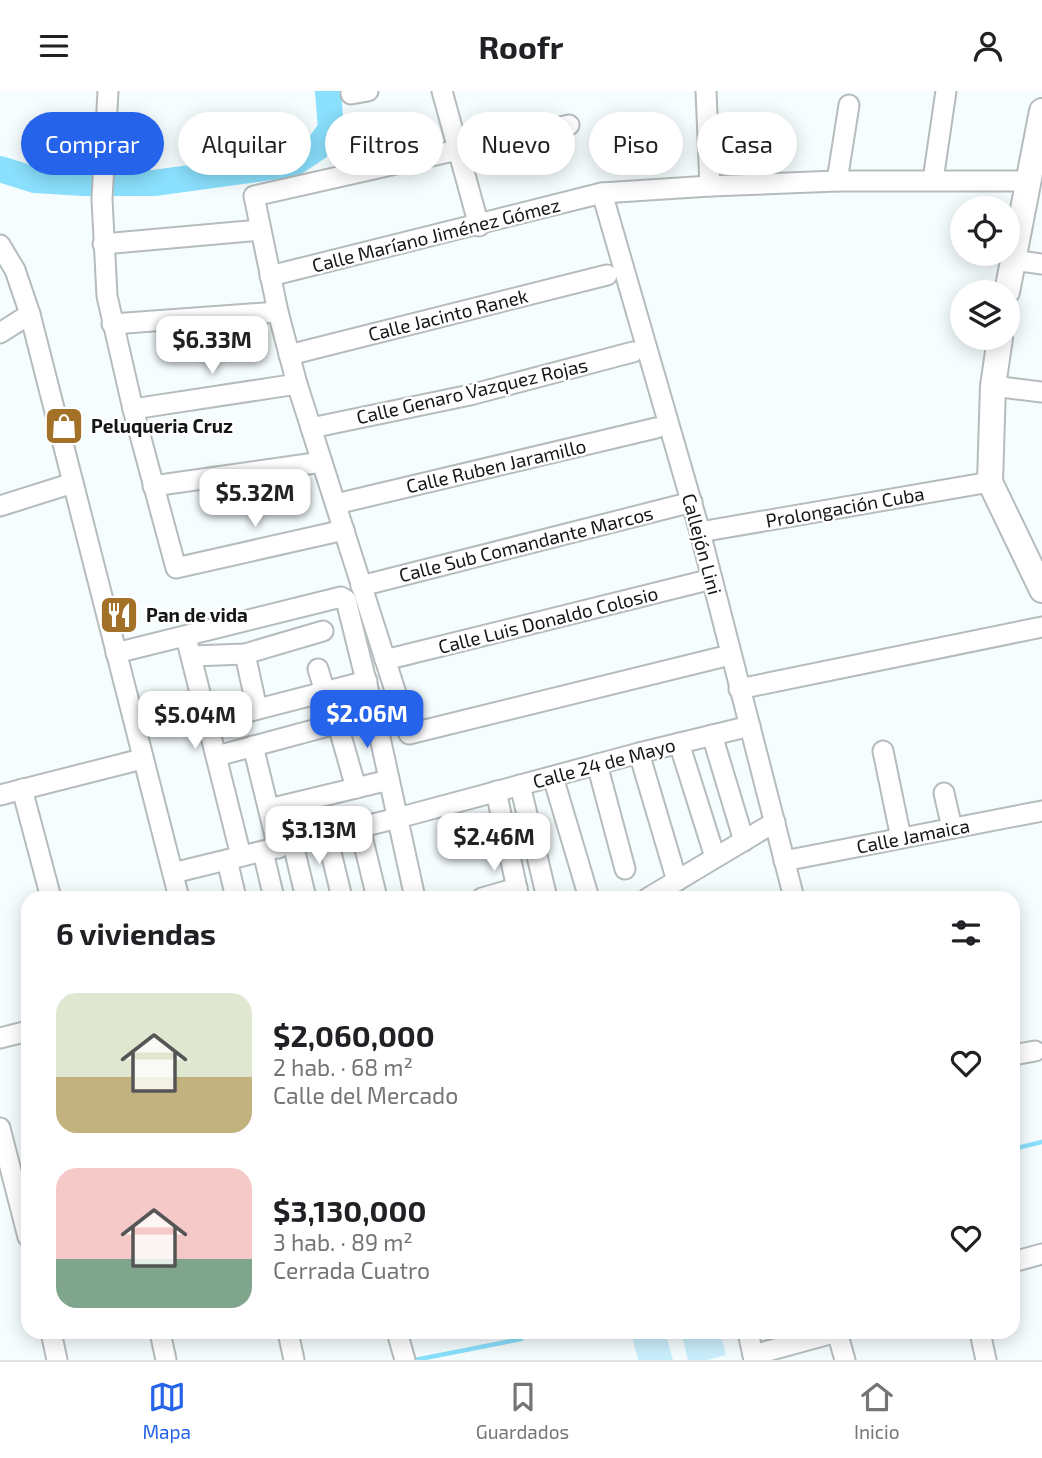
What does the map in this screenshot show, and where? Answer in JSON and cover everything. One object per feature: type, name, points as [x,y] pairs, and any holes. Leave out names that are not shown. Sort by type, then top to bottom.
[{"type":"main road","points":[[1020,223],[1042,111]]},
{"type":"main road","points":[[998,350],[993,386],[990,482],[1042,590]]},
{"type":"street","points":[[108,91],[102,199],[107,296],[153,486],[176,568],[344,530]]},
{"type":"street","points":[[442,91],[457,142]]},
{"type":"street","points":[[706,91],[710,186]]},
{"type":"street","points":[[933,180],[946,91]]},
{"type":"street","points":[[837,181],[849,105]]},
{"type":"street","points":[[457,149],[254,196],[278,312],[297,384],[409,734],[730,656]]},
{"type":"street","points":[[466,175],[479,226]]},
{"type":"street","name":"Calle Maríano Jiménez Gómez","points":[[270,277],[602,193],[837,181],[1028,181]]},
{"type":"street","name":"Callejón Lini","points":[[602,193],[692,502],[792,891]]},
{"type":"street","points":[[103,244],[260,230]]},
{"type":"street","points":[[0,246],[15,270],[30,314],[177,891]]},
{"type":"street","points":[[1020,261],[1042,264]]},
{"type":"street","name":"Calle Jacinto Ranek","points":[[289,355],[607,275]]},
{"type":"street","points":[[112,324],[278,312]]},
{"type":"street","points":[[0,333],[30,314]]},
{"type":"street","name":"Calle Genaro Vazquez Rojas","points":[[311,428],[470,395],[633,352]]},
{"type":"street","points":[[134,409],[297,384]]},
{"type":"street","points":[[993,386],[1042,392]]},
{"type":"street","name":"Calle Ruben Jaramillo","points":[[336,504],[656,428]]},
{"type":"street","points":[[153,486],[322,462]]},
{"type":"street","name":"Prolongación Cuba","points":[[700,532],[990,482]]},
{"type":"street","points":[[0,506],[73,483]]},
{"type":"street","name":"Calle Sub Comandante Marcos","points":[[361,586],[692,502]]},
{"type":"street","name":"Calle Luis Donaldo Colosio","points":[[385,660],[712,579]]},
{"type":"street","points":[[116,653],[341,597],[346,600],[367,681],[414,891]]},
{"type":"street","points":[[739,689],[1042,627]]},
{"type":"street","points":[[192,656],[245,654],[323,631]]},
{"type":"street","points":[[186,636],[217,756],[234,858],[236,891]]},
{"type":"street","points":[[245,654],[257,709]]},
{"type":"street","points":[[318,669],[325,692]]},
{"type":"street","points":[[208,722],[367,681]]},
{"type":"street","points":[[217,756],[338,725],[356,788]]},
{"type":"street","name":"Calle 24 de Mayo","points":[[173,873],[360,828],[750,726]]},
{"type":"street","points":[[712,734],[744,841]]},
{"type":"street","points":[[678,743],[715,857]]},
{"type":"street","points":[[253,746],[278,848],[302,891]]},
{"type":"street","points":[[883,751],[901,838]]},
{"type":"street","points":[[639,753],[677,881]]},
{"type":"street","points":[[0,795],[142,758]]},
{"type":"street","points":[[597,764],[625,869]]},
{"type":"street","points":[[553,776],[587,891]]},
{"type":"street","points":[[269,809],[389,780]]},
{"type":"street","points":[[520,785],[545,891]]},
{"type":"street","points":[[22,789],[49,891]]},
{"type":"street","points":[[496,791],[518,891]]},
{"type":"street","points":[[944,793],[952,828]]},
{"type":"street","name":"Calle Jamaica","points":[[784,861],[1042,811]]},
{"type":"street","points":[[660,891],[775,822]]},
{"type":"street","points":[[360,828],[375,891]]},
{"type":"street","points":[[327,836],[340,891]]},
{"type":"street","points":[[275,891],[278,848]]},
{"type":"street","points":[[0,1038],[21,1033]]},
{"type":"street","points":[[1020,1054],[1035,1051]]},
{"type":"street","points":[[0,1128],[21,1210]]},
{"type":"street","points":[[1020,1260],[1042,1254]]},
{"type":"street","points":[[52,1339],[57,1360]]},
{"type":"street","points":[[162,1339],[166,1360]]},
{"type":"street","points":[[290,1339],[295,1360]]},
{"type":"street","points":[[750,1339],[754,1357],[814,1339]]},
{"type":"street","points":[[839,1339],[845,1360]]},
{"type":"street","points":[[981,1339],[986,1360]]},
{"type":"shaded area","points":[[633,1339],[667,1339],[673,1360],[638,1360]]},
{"type":"shaded area","points":[[683,1339],[722,1339],[726,1355],[707,1360],[688,1360]]},
{"type":"waterway","points":[[0,169],[35,180],[154,183],[293,164],[317,148],[331,129],[328,91]]},
{"type":"waterway","points":[[1020,1147],[1042,1142]]},
{"type":"waterway","points":[[415,1360],[521,1339]]},
{"type":"place","name":"Peluqueria Cruz","points":[[64,426]]},
{"type":"place","name":"Pan de vida","points":[[119,615]]}]
